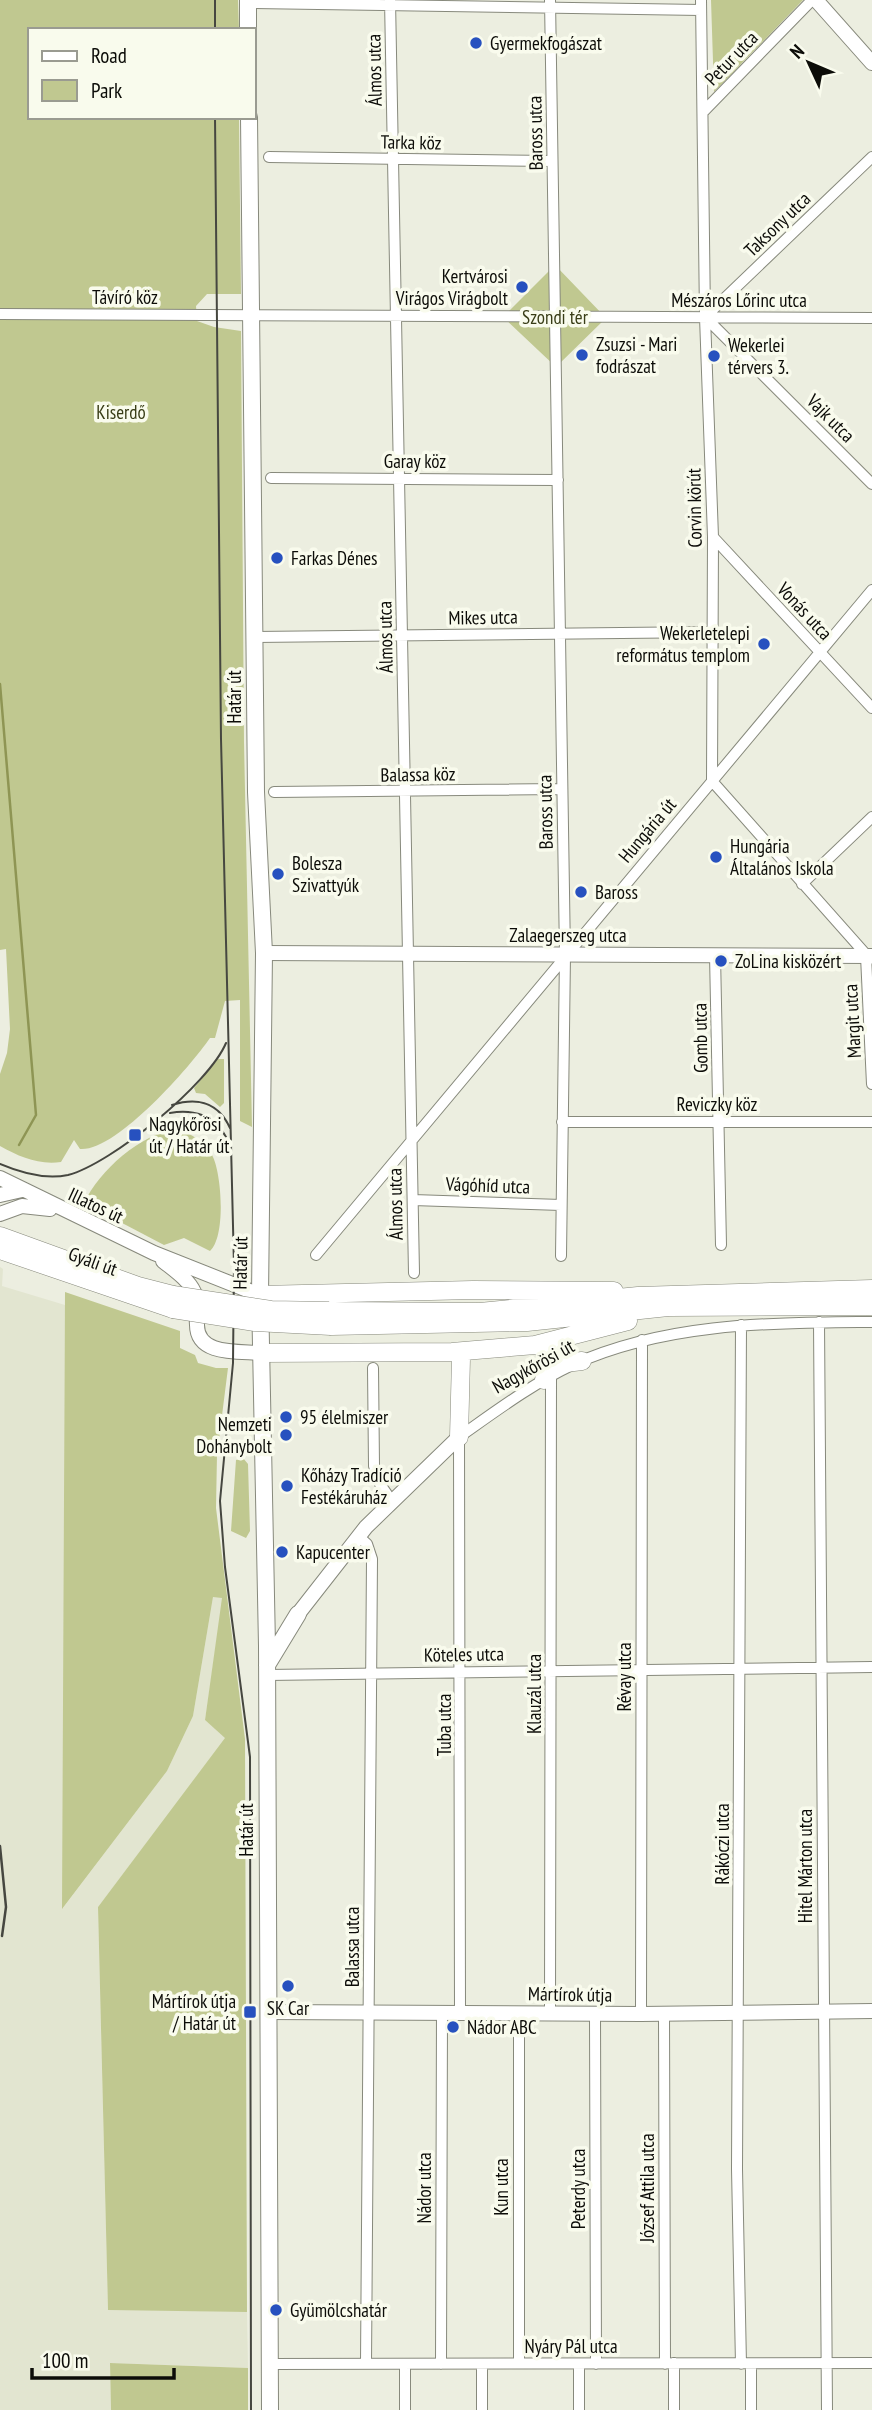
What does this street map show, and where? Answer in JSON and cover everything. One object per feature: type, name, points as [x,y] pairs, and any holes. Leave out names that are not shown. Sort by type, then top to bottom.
[{"type":"main road","points":[[248,1],[248,28]]},
{"type":"main road","name":"Határ út","points":[[249,119],[256,792],[264,953],[260,1295],[267,1670],[270,2410]]},
{"type":"main road","name":"Gyáli út","points":[[0,1236],[27,1253]]},
{"type":"main road","name":"Gyáli út","points":[[0,1250],[27,1253],[173,1302],[330,1318]]},
{"type":"main road","points":[[260,1295],[556,1289],[606,1290],[638,1296]]},
{"type":"main road","points":[[330,1318],[517,1310],[638,1296],[872,1289]]},
{"type":"main road","name":"Nagykőrösi út","points":[[330,1318],[527,1322],[643,1308],[872,1306]]},
{"type":"main road","points":[[261,1353],[465,1350],[535,1345],[608,1324],[690,1307]]},
{"type":"main road","points":[[535,1345],[546,1348],[549,1372],[565,1363],[582,1361]]},
{"type":"main road","points":[[459,1437],[461,1358],[465,1350]]},
{"type":"main road","points":[[266,1622],[287,1623],[298,1614]]},
{"type":"main road","points":[[267,1670],[298,1614]]},
{"type":"street","points":[[814,0],[872,63]]},
{"type":"street","name":"Petur utca","points":[[704,111],[814,0]]},
{"type":"street","points":[[248,1],[701,5]]},
{"type":"street","name":"Álmos utca","points":[[390,3],[414,1273]]},
{"type":"street","name":"Baross utca","points":[[550,4],[565,955],[561,1256]]},
{"type":"street","name":"Corvin körút","points":[[701,5],[705,317],[713,537],[712,781]]},
{"type":"street","name":"Taksony utca","points":[[705,317],[872,157]]},
{"type":"street","name":"Tarka köz","points":[[269,158],[552,161]]},
{"type":"street","name":"Távíró köz","points":[[3,314],[251,315]]},
{"type":"street","points":[[251,315],[555,317]]},
{"type":"street","name":"Mészáros Lőrinc utca","points":[[555,317],[872,318]]},
{"type":"street","name":"Vajk utca","points":[[705,317],[872,484]]},
{"type":"street","name":"Garay köz","points":[[271,478],[558,480]]},
{"type":"street","name":"Vonás utca","points":[[713,537],[872,708]]},
{"type":"street","name":"Hungária út","points":[[316,1255],[411,1137],[872,590]]},
{"type":"street","name":"Mikes utca","points":[[255,637],[712,632]]},
{"type":"street","points":[[712,781],[870,958]]},
{"type":"street","name":"Balassa köz","points":[[274,792],[405,793],[561,789]]},
{"type":"street","points":[[802,884],[872,817]]},
{"type":"street","name":"Zalaegerszeg utca","points":[[264,953],[870,958]]},
{"type":"street","name":"Gomb utca","points":[[715,956],[721,1245]]},
{"type":"street","name":"Margit utca","points":[[870,958],[872,1084]]},
{"type":"street","name":"Reviczky köz","points":[[562,1122],[872,1122]]},
{"type":"street","name":"Illatos út","points":[[0,1178],[61,1211],[154,1253],[260,1295]]},
{"type":"street","points":[[0,1195],[22,1190]]},
{"type":"street","name":"Vágóhíd utca","points":[[413,1200],[561,1205]]},
{"type":"street","points":[[0,1214],[30,1205],[61,1211]]},
{"type":"street","name":"Illatos út","points":[[154,1253],[194,1292],[197,1331],[202,1342],[217,1349],[261,1353]]},
{"type":"street","name":"Hitel Márton utca","points":[[819,1322],[827,2410]]},
{"type":"street","name":"Nagykőrösi út","points":[[582,1361],[642,1340],[687,1330],[741,1325],[872,1322]]},
{"type":"street","name":"Rákóczi utca","points":[[741,1325],[738,2013],[746,2364],[751,2410]]},
{"type":"street","name":"Révay utca","points":[[641,2014],[642,1340]]},
{"type":"street","points":[[373,1368],[375,1472],[391,1500]]},
{"type":"street","name":"Nagykőrösi út","points":[[298,1614],[358,1536],[391,1500],[459,1437],[549,1372]]},
{"type":"street","name":"Klauzál utca","points":[[549,1372],[552,1671],[550,2012]]},
{"type":"street","name":"Tuba utca","points":[[459,1437],[462,1672],[460,2012]]},
{"type":"street","name":"Balassa utca","points":[[358,1536],[367,1544],[372,1559],[366,2363]]},
{"type":"street","name":"Köteles utca","points":[[267,1670],[462,1672],[872,1667]]},
{"type":"street","name":"Mártírok útja","points":[[268,2012],[641,2014],[872,2011]]},
{"type":"street","name":"Nádor utca","points":[[441,2364],[442,2012]]},
{"type":"street","name":"Kun utca","points":[[519,2012],[519,2363]]},
{"type":"street","name":"József Attila utca","points":[[664,2013],[669,2363],[674,2410]]},
{"type":"street","name":"Peterdy utca","points":[[595,2014],[596,2364]]},
{"type":"street","name":"Nyáry Pál utca","points":[[271,2364],[872,2363]]},
{"type":"street","points":[[405,2364],[405,2410]]},
{"type":"street","points":[[482,2364],[482,2410]]},
{"type":"street","points":[[579,2364],[579,2410]]},
{"type":"shaded area","points":[[0,1267],[3,1269],[2,1286],[65,1305],[63,1908],[167,1771],[193,1716],[213,1597],[223,1597],[205,1720],[226,1738],[98,1907],[108,2309],[247,2312],[248,2368],[110,2363],[111,2410],[0,2410]]},
{"type":"green space","name":"Kiserdő","points":[[0,0],[238,0],[239,28],[28,28],[28,119],[239,119],[241,294],[207,294],[196,306],[197,321],[241,331],[244,742],[252,1127],[240,1121],[240,1000],[225,1001],[215,1038],[210,1038],[151,1106],[113,1137],[95,1146],[80,1149],[74,1140],[61,1162],[53,1163],[29,1159],[0,1146],[0,1074],[7,1053],[10,1029],[6,949],[0,950]]},
{"type":"green space","points":[[711,0],[803,0],[714,92]]},
{"type":"green space","name":"Szondi tér","points":[[555,265],[606,318],[556,367],[503,317]]},
{"type":"green space","points":[[218,1059],[224,1059],[224,1103],[220,1107],[205,1094],[196,1093],[194,1088]]},
{"type":"green space","points":[[177,1129],[202,1142],[215,1164],[221,1204],[218,1233],[210,1251],[184,1238],[164,1245],[84,1203],[100,1178],[123,1156],[149,1138]]},
{"type":"green space","points":[[65,1292],[180,1331],[180,1348],[195,1355],[198,1363],[228,1368],[217,1455],[216,1508],[245,1739],[247,2312],[108,2310],[98,1907],[225,1738],[205,1720],[222,1598],[213,1597],[193,1716],[167,1771],[62,1909]]},
{"type":"green space","points":[[243,1458],[248,1464],[250,1531],[246,1538],[231,1531],[236,1460]]},
{"type":"green space","points":[[110,2363],[248,2368],[248,2410],[111,2410]]},
{"type":"waterway","points":[[0,684],[36,1115],[19,1145]]},
{"type":"tram line","points":[[215,0],[215,28]]},
{"type":"tram line","points":[[215,119],[221,739],[234,1266],[233,1363],[220,1501],[225,1567],[250,1757],[251,2410]]},
{"type":"tram line","points":[[0,1164],[25,1173],[51,1177],[68,1175],[86,1168],[132,1139],[180,1100],[216,1060],[226,1043]]},
{"type":"tram line","points":[[172,1105],[190,1102],[206,1104],[220,1112],[230,1128]]},
{"type":"tram line","points":[[170,1113],[202,1115],[216,1123],[226,1137]]},
{"type":"railway","points":[[0,1846],[6,1907],[2,1936]]},
{"type":"place","name":"Gyermekfogászat","points":[[476,43]]},
{"type":"place","name":"Kertvárosi Virágos Virágbolt","points":[[522,287]]},
{"type":"place","name":"Zsuzsi - Mari fodrászat","points":[[582,355]]},
{"type":"place","name":"Wekerlei térvers 3.","points":[[714,356]]},
{"type":"place","name":"Farkas Dénes","points":[[277,558]]},
{"type":"place","name":"Wekerletelepi református templom","points":[[764,644]]},
{"type":"place","name":"Hungária Általános Iskola","points":[[716,857]]},
{"type":"place","name":"Bolesza Szivattyúk","points":[[278,874]]},
{"type":"place","name":"Baross","points":[[581,892]]},
{"type":"place","name":"ZoLina kisközért","points":[[721,961]]},
{"type":"place","name":"Nagykőrösi út / Határ út","points":[[135,1135]]},
{"type":"place","name":"95 élelmiszer","points":[[286,1417]]},
{"type":"place","name":"Nemzeti Dohánybolt","points":[[286,1435]]},
{"type":"place","name":"Kőházy Tradíció Festékáruház","points":[[287,1486]]},
{"type":"place","name":"Kapucenter","points":[[282,1552]]},
{"type":"place","name":"SK Car","points":[[288,1986]]},
{"type":"place","name":"Mártírok útja / Határ út","points":[[250,2012]]},
{"type":"place","name":"Nádor ABC","points":[[453,2027]]},
{"type":"place","name":"Gyümölcshatár","points":[[276,2310]]}]
